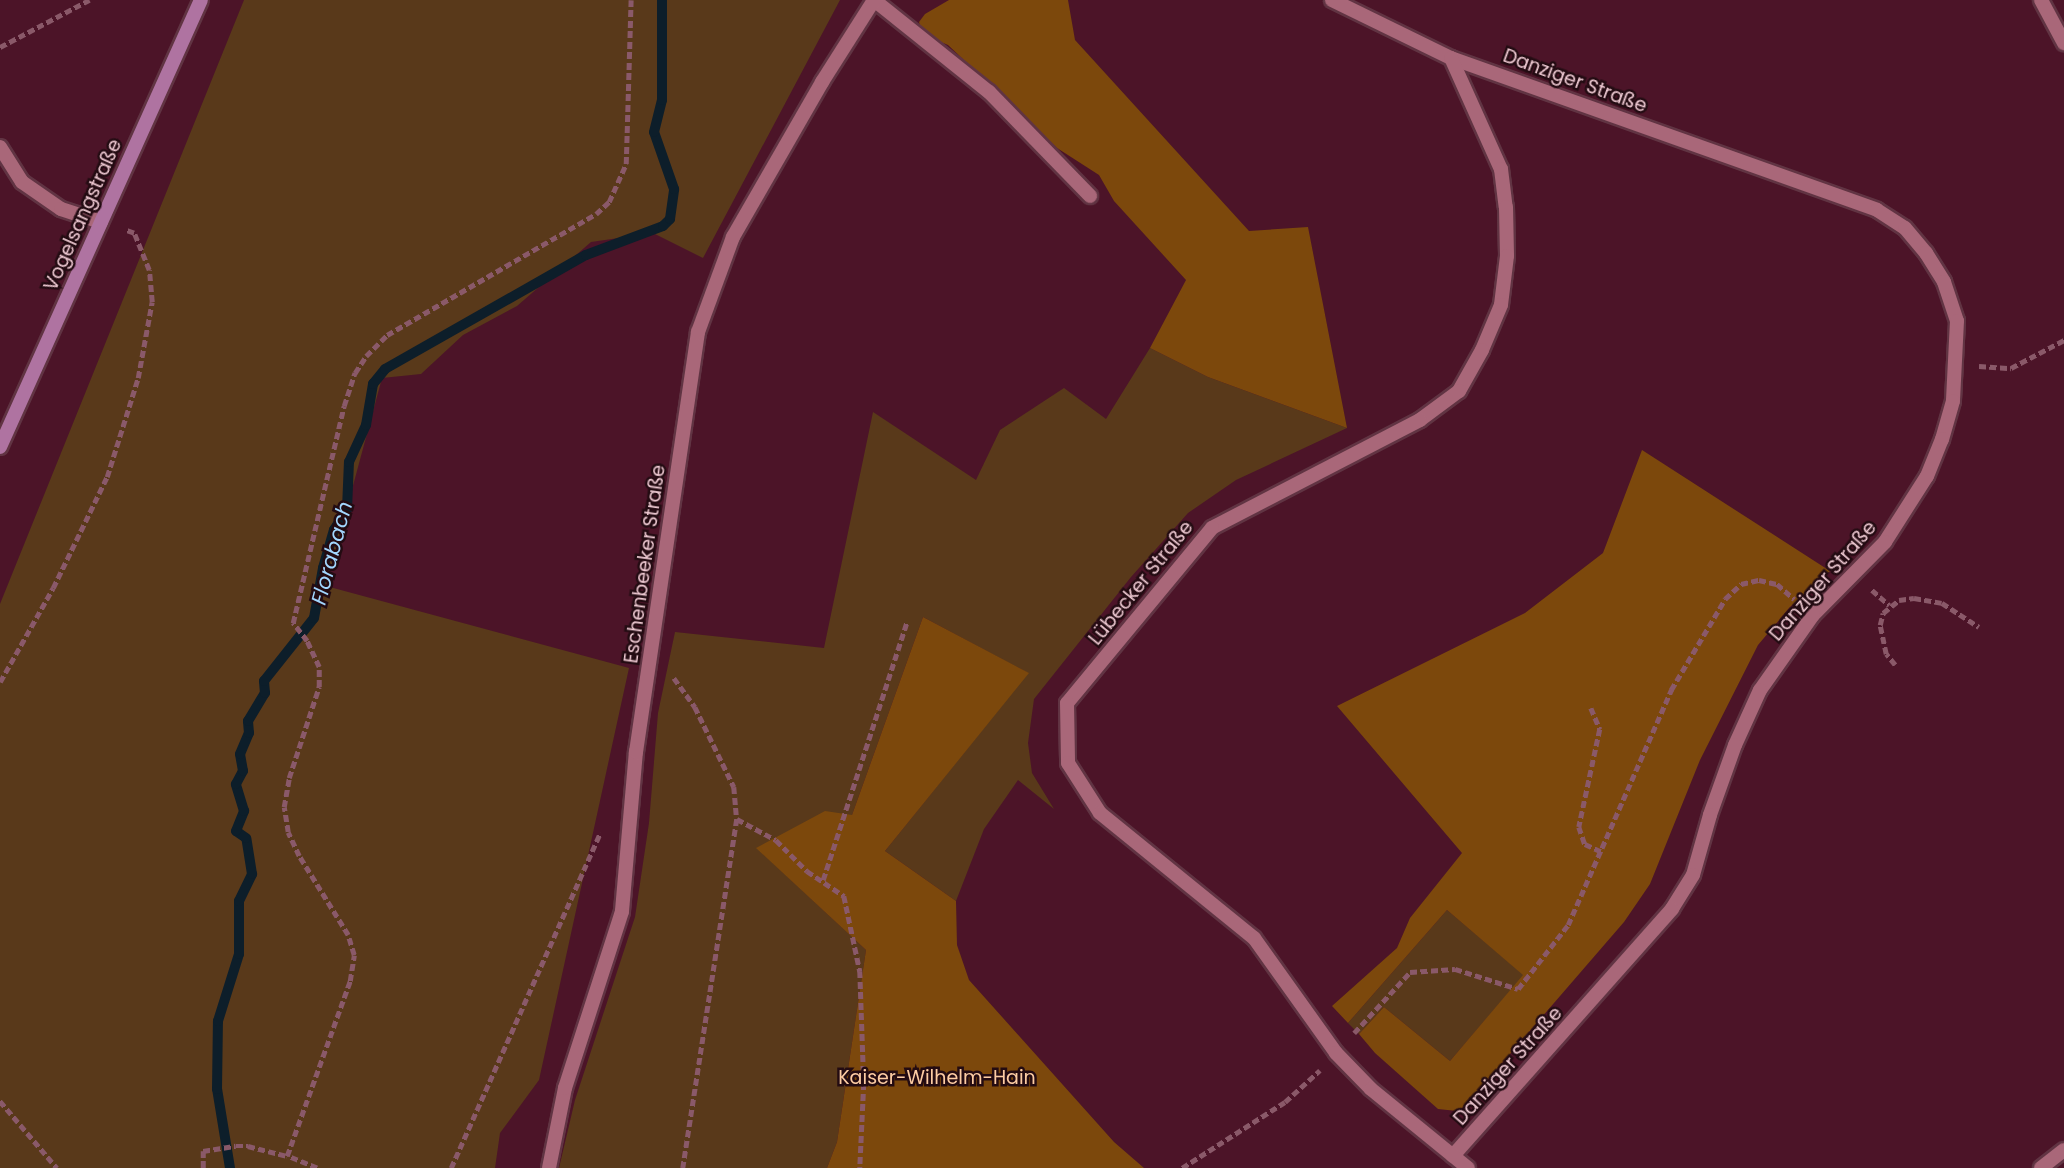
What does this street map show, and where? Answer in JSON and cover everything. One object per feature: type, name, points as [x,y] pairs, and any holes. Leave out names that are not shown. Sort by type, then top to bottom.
[{"type":"street","name":"Vogelsangstraße","points":[[0,447],[201,0]]},
{"type":"street","points":[[874,0],[989,92],[1090,196]]},
{"type":"street","name":"Eschenbeeker Straße","points":[[549,1168],[565,1088],[622,911],[636,752],[698,332],[733,237],[822,82],[874,0]]},
{"type":"street","points":[[1332,0],[1451,58]]},
{"type":"street","points":[[2041,0],[2064,43]]},
{"type":"street","name":"Danziger Straße","points":[[1451,58],[1877,209],[1905,228],[1944,282],[1957,321],[1957,365],[1953,401],[1942,439],[1909,508],[1885,542],[1813,615],[1760,690],[1714,803],[1693,875],[1672,909],[1454,1156]]},
{"type":"street","name":"Lübecker Straße","points":[[1451,58],[1501,169],[1507,256],[1501,305],[1482,350],[1458,391],[1420,420],[1212,527],[1067,703],[1068,763],[1100,813],[1254,938],[1336,1053],[1371,1089],[1468,1168]]},
{"type":"street","points":[[0,147],[22,182],[61,209],[101,222]]},
{"type":"street","points":[[2041,1168],[2064,1150]]},
{"type":"path","points":[[0,47],[89,0]]},
{"type":"path","points":[[287,1156],[350,981],[354,955],[348,935],[299,856],[288,832],[284,807],[289,778],[319,687],[319,667],[307,641],[293,622],[344,406],[355,373],[366,356],[387,335],[596,214],[609,202],[626,164],[631,0]]},
{"type":"path","points":[[0,682],[53,588],[107,477],[138,378],[152,302],[149,270],[134,233],[101,222]]},
{"type":"path","points":[[1957,365],[2011,368],[2064,340]]},
{"type":"path","points":[[1336,1053],[1410,972],[1455,969],[1518,989],[1568,925],[1671,690],[1725,599],[1741,584],[1759,580],[1777,584],[1813,615]]},
{"type":"path","points":[[1895,665],[1885,654],[1880,625],[1882,613],[1899,600],[1914,597],[1942,603],[1979,627]]},
{"type":"path","points":[[823,880],[907,621]]},
{"type":"path","points":[[653,649],[695,707],[734,787],[737,819],[682,1168]]},
{"type":"path","points":[[1591,708],[1600,729],[1579,827],[1585,844],[1602,852]]},
{"type":"path","points":[[737,819],[776,840],[807,871],[844,896],[860,971],[864,1083],[860,1168]]},
{"type":"path","points":[[451,1168],[602,828]]},
{"type":"path","points":[[1182,1168],[1285,1102],[1316,1075]]},
{"type":"path","points":[[0,1101],[57,1168]]},
{"type":"path","points":[[203,1168],[203,1151],[236,1146],[248,1146],[287,1156],[317,1168]]},
{"type":"shaded area","points":[[244,0],[840,0],[703,258],[653,233],[591,242],[517,306],[463,335],[421,374],[382,378],[326,586],[629,668],[539,1080],[500,1133],[495,1168],[0,1168],[0,604]]},
{"type":"shaded area","points":[[1150,348],[1208,377],[1347,428],[1236,480],[1188,513],[1131,577],[1034,699],[1028,743],[1032,773],[1054,809],[1018,780],[984,829],[956,901],[885,851],[1028,673],[923,617],[852,815],[757,848],[866,950],[837,1142],[827,1168],[559,1168],[575,1100],[635,917],[649,823],[658,713],[675,632],[824,648],[873,412],[976,480],[1000,430],[1064,388],[1106,419]]},
{"type":"shaded area","points":[[1447,910],[1524,975],[1450,1061],[1384,1007],[1359,1034],[1348,1023]]},
{"type":"green space","points":[[949,0],[1068,0],[1075,40],[1249,231],[1308,227],[1347,428],[1208,377],[1150,348],[1186,280],[1114,201],[1099,175],[1057,148],[948,45],[922,34],[919,22],[925,14]]},
{"type":"green space","points":[[1642,450],[1830,571],[1790,607],[1758,645],[1700,760],[1650,884],[1624,922],[1465,1106],[1457,1111],[1438,1109],[1375,1053],[1359,1034],[1384,1007],[1450,1061],[1523,975],[1447,910],[1348,1023],[1332,1006],[1397,948],[1410,918],[1462,853],[1337,706],[1525,613],[1603,553]]},
{"type":"green space","name":"Kaiser-Wilhelm-Hain","points":[[923,617],[1029,673],[885,851],[956,901],[957,945],[969,980],[1114,1142],[1144,1168],[827,1168],[837,1142],[866,950],[756,848],[825,811],[852,815]]},
{"type":"waterway","name":"Florabach","points":[[230,1168],[217,1089],[218,1021],[239,954],[239,901],[252,874],[246,838],[236,831],[244,811],[236,784],[243,771],[240,754],[249,733],[248,721],[265,693],[264,681],[314,618],[323,568],[334,530],[347,509],[349,462],[366,425],[373,384],[385,369],[586,255],[663,226],[670,219],[674,189],[654,132],[662,100],[662,0]]}]
